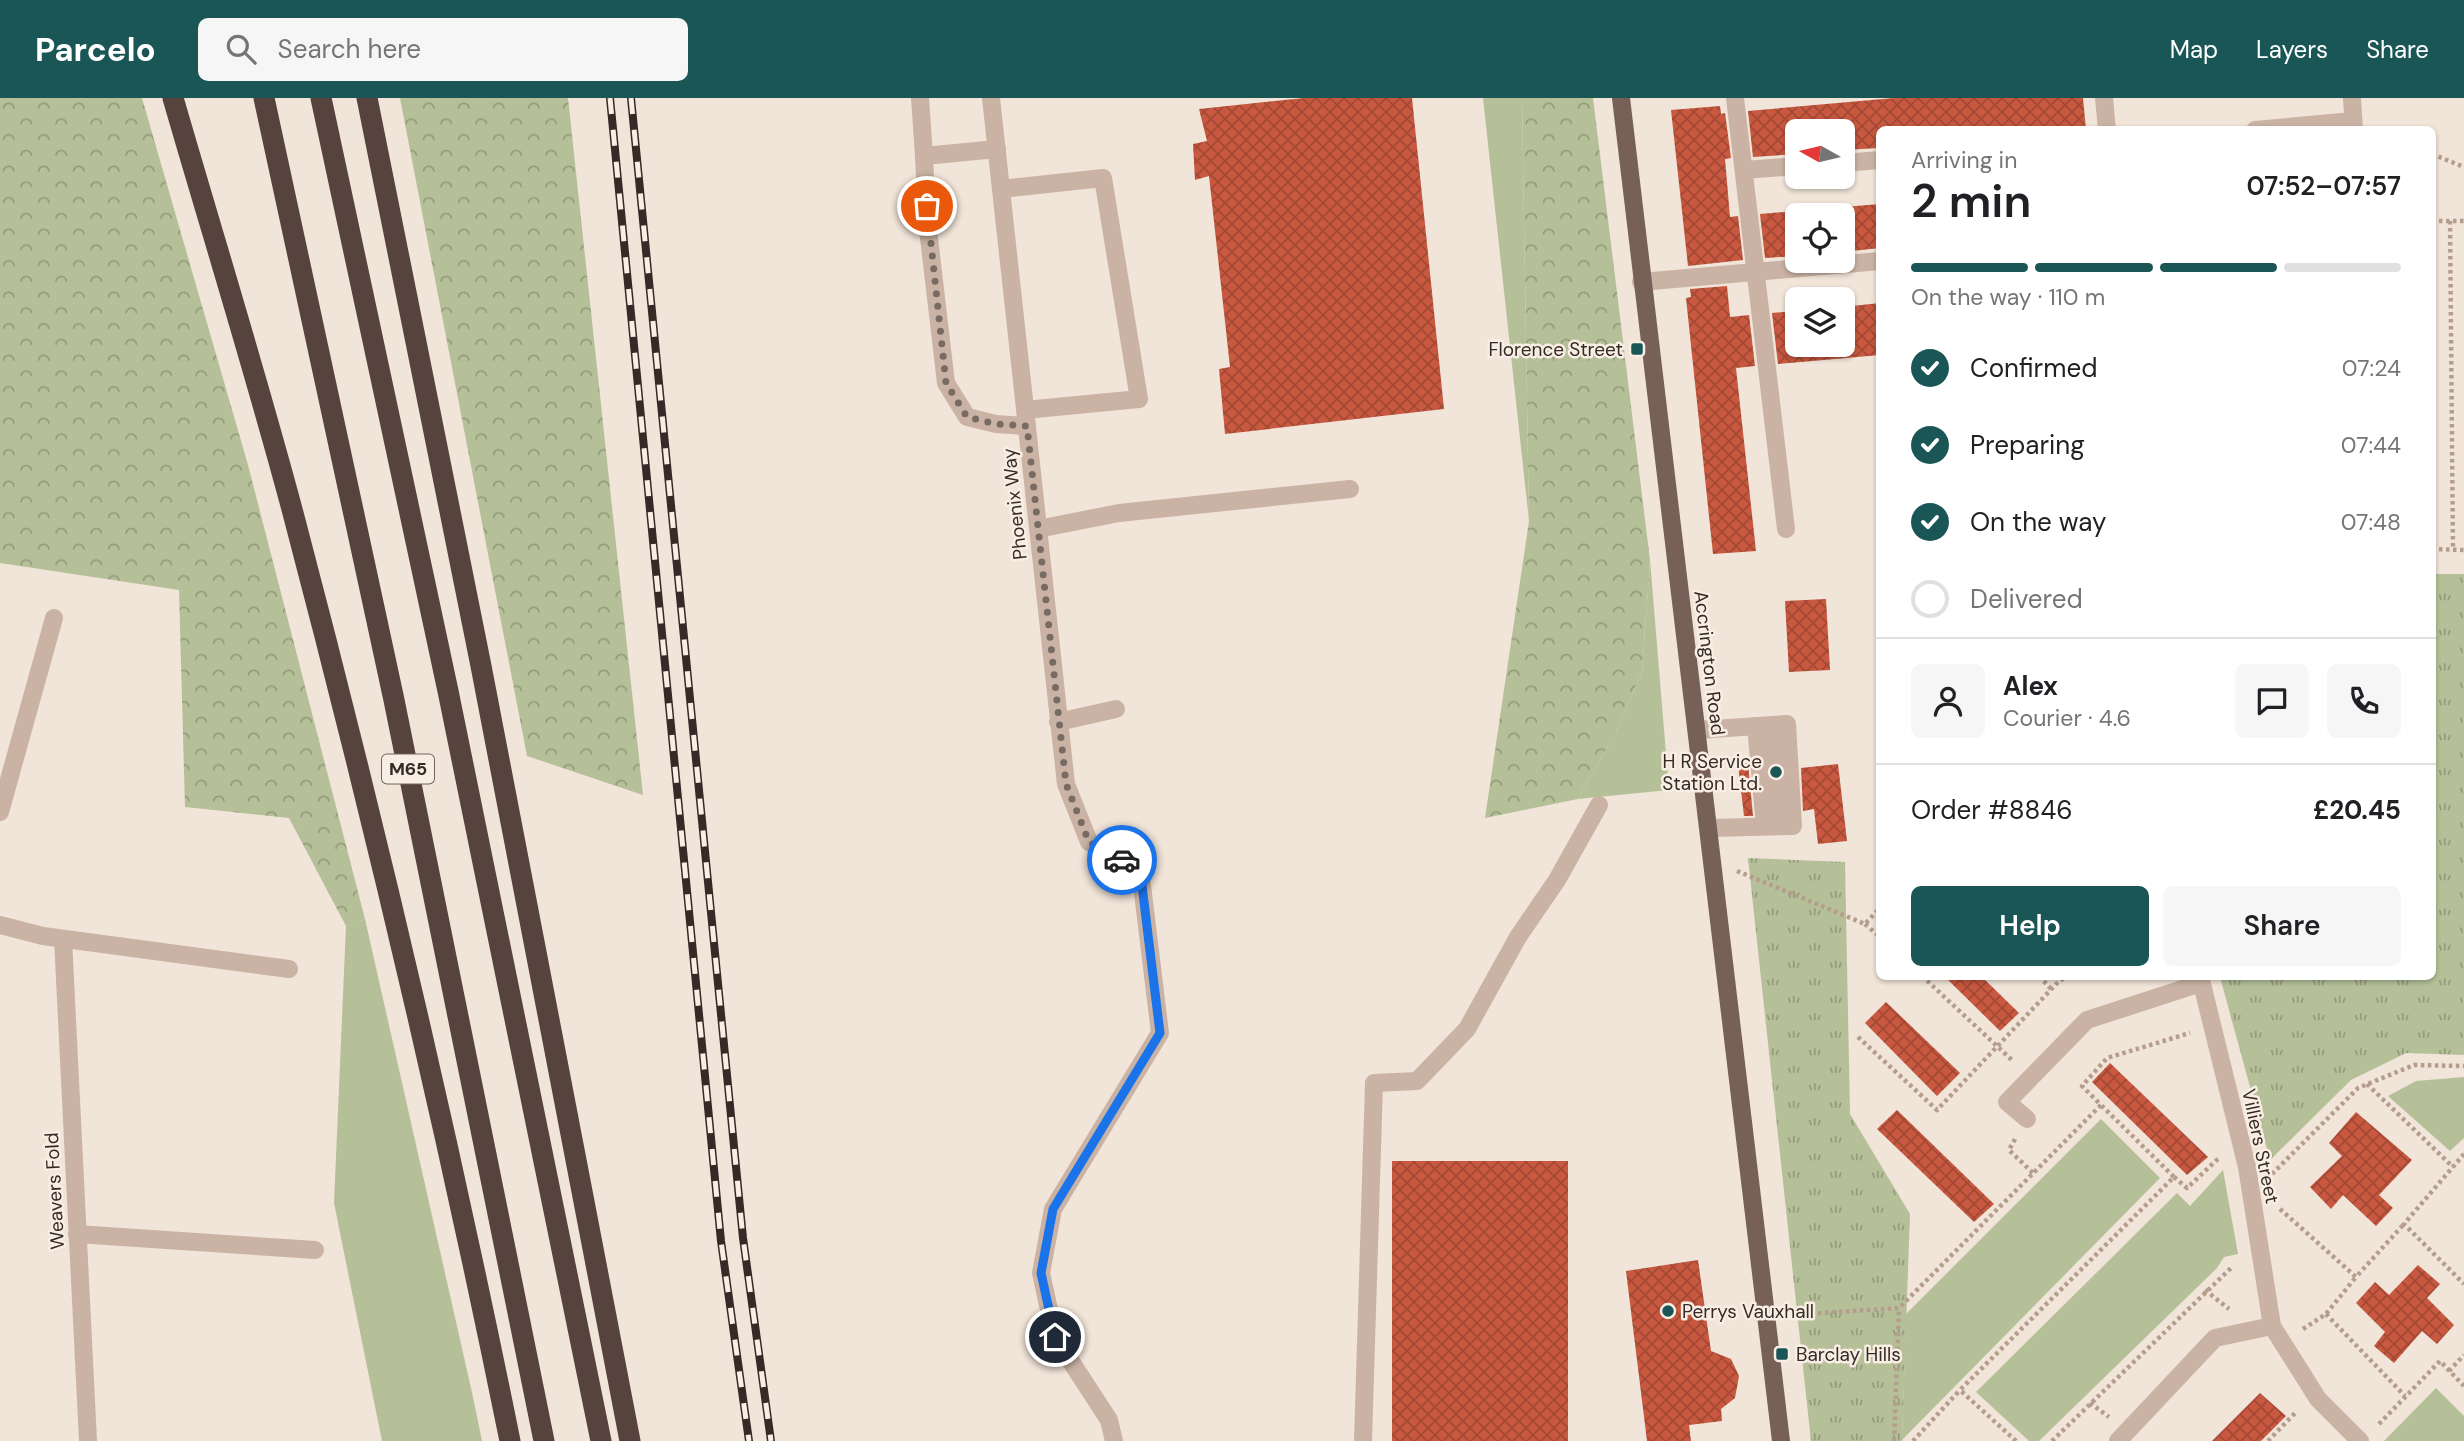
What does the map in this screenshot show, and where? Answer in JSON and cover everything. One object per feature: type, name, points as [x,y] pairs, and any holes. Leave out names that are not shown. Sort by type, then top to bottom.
[{"type":"highway","points":[[173,98],[302,551],[414,1001],[473,1259],[510,1441]]},
{"type":"highway","name":"M65","points":[[264,98],[394,700],[544,1441]]},
{"type":"highway","name":"M65","points":[[321,98],[448,691],[601,1441]]},
{"type":"highway","points":[[367,98],[481,666],[629,1441]]},
{"type":"main road","name":"Accrington Road","points":[[1621,98],[1710,828],[1764,1317],[1781,1441]]},
{"type":"street","points":[[920,98],[927,221],[946,383],[967,417],[996,424],[1139,399],[1103,177],[1001,188]]},
{"type":"street","name":"Phoenix Way","points":[[991,98],[1066,784],[1089,842],[1140,869],[1160,1033],[1053,1209],[1041,1273],[1055,1337],[1109,1420],[1114,1441]]},
{"type":"street","points":[[1735,98],[1786,528]]},
{"type":"street","points":[[2104,98],[2107,126]]},
{"type":"street","points":[[2333,126],[2353,125],[2352,98]]},
{"type":"street","points":[[924,156],[997,149]]},
{"type":"street","points":[[1855,162],[1876,160]]},
{"type":"street","points":[[1744,170],[1785,167]]},
{"type":"street","points":[[1642,282],[1876,261]]},
{"type":"street","points":[[1038,529],[1119,513],[1350,489]]},
{"type":"street","points":[[0,812],[54,618]]},
{"type":"street","points":[[1058,722],[1116,709]]},
{"type":"street","points":[[1698,730],[1787,724],[1793,825],[1710,828]]},
{"type":"street","points":[[1764,726],[1772,826]]},
{"type":"street","points":[[1363,1441],[1374,1083],[1417,1081],[1467,1029],[1518,937],[1557,880],[1599,805]]},
{"type":"street","points":[[0,925],[63,939],[289,969]]},
{"type":"street","name":"Weavers Fold","points":[[63,939],[88,1441]]},
{"type":"street","points":[[2027,1119],[2007,1102],[2087,1020],[2200,980]]},
{"type":"street","name":"Villiers Street","points":[[2200,980],[2240,1138],[2272,1326],[2314,1394],[2365,1436]]},
{"type":"street","points":[[77,1234],[316,1250]]},
{"type":"street","points":[[2118,1441],[2215,1338],[2272,1326]]},
{"type":"path","points":[[2436,156],[2464,167]]},
{"type":"path","points":[[2436,221],[2464,221]]},
{"type":"path","points":[[2451,221],[2453,550]]},
{"type":"path","points":[[2436,549],[2464,550]]},
{"type":"path","points":[[1754,878],[1865,924],[1876,934]]},
{"type":"path","points":[[1865,924],[1876,912]]},
{"type":"path","points":[[1926,980],[2031,1078]]},
{"type":"path","points":[[2043,980],[2051,989]]},
{"type":"path","points":[[1858,1037],[1937,1110],[2060,980]]},
{"type":"path","points":[[2212,1026],[2107,1058],[2081,1086],[2187,1188],[2240,1138]]},
{"type":"path","points":[[2272,1186],[2270,1175],[2358,1088],[2414,1065],[2464,1066]]},
{"type":"path","points":[[2367,1084],[2453,1167]]},
{"type":"path","points":[[1764,1317],[1899,1308],[2101,1105]]},
{"type":"path","points":[[2027,1119],[2009,1150],[2034,1174]]},
{"type":"path","points":[[2283,1344],[2326,1314],[2464,1154]]},
{"type":"path","points":[[1913,1441],[1960,1390],[2174,1177]]},
{"type":"path","points":[[2276,1206],[2356,1277]]},
{"type":"path","points":[[2404,1224],[2464,1284]]},
{"type":"path","points":[[2052,1441],[2231,1268]]},
{"type":"path","points":[[1894,1441],[1899,1308]]},
{"type":"path","points":[[2326,1314],[2405,1396]]},
{"type":"path","points":[[2449,1371],[2464,1355]]},
{"type":"path","points":[[2365,1436],[2440,1362],[2464,1386]]},
{"type":"path","points":[[1960,1390],[2016,1441]]},
{"type":"path","points":[[2268,1441],[2314,1394]]},
{"type":"path","points":[[2057,1436],[2062,1441]]},
{"type":"green space","points":[[0,98],[142,98],[248,465],[365,919],[346,926],[289,818],[185,807],[179,590],[0,563]]},
{"type":"green space","points":[[400,98],[568,98],[643,795],[527,756]]},
{"type":"green space","points":[[1483,98],[1522,98],[1529,521]]},
{"type":"green space","points":[[1522,98],[1593,98],[1650,560],[1642,672],[1616,732],[1578,799],[1485,818],[1529,521]]},
{"type":"green space","points":[[1650,560],[1669,790],[1578,799],[1616,732],[1642,672]]},
{"type":"green space","points":[[2436,574],[2464,574],[2464,1055],[2406,1053],[2351,1080],[2270,1160],[2221,980],[2436,980]]},
{"type":"green space","points":[[1748,858],[1845,862],[1850,1114],[1910,1214],[1902,1441],[1811,1441]]},
{"type":"green space","points":[[365,919],[482,1441],[382,1441],[334,1203],[346,926]]},
{"type":"green space","points":[[2464,1077],[2464,1138],[2450,1151],[2388,1096],[2416,1081]]},
{"type":"green space","points":[[2101,1119],[2160,1178],[1902,1440],[1906,1314]]},
{"type":"green space","points":[[2223,1170],[2238,1254],[2224,1257],[2217,1268],[2039,1441],[2029,1441],[1976,1392],[2177,1193],[2190,1206]]},
{"type":"green space","points":[[2436,1388],[2464,1416],[2464,1441],[2384,1441]]},
{"type":"building","points":[[1304,98],[1412,98],[1444,409],[1225,434],[1219,369],[1230,367],[1209,176],[1195,180],[1193,144],[1207,141],[1199,109]]},
{"type":"building","points":[[1894,98],[2083,98],[2086,126],[1876,126],[1876,148],[1855,149],[1855,119],[1785,119],[1785,155],[1753,157],[1748,111]]},
{"type":"building","points":[[1720,106],[1721,114],[1725,113],[1731,158],[1725,159],[1730,217],[1738,216],[1743,260],[1688,266],[1671,110]]},
{"type":"building","points":[[1876,204],[1876,248],[1855,251],[1855,206]]},
{"type":"building","points":[[1785,212],[1785,257],[1765,258],[1760,214]]},
{"type":"building","points":[[1727,286],[1730,317],[1749,315],[1755,366],[1736,368],[1756,551],[1713,554],[1686,298],[1691,297],[1690,289]]},
{"type":"building","points":[[1876,303],[1876,355],[1778,364],[1772,313],[1785,312],[1785,357],[1855,357],[1855,306]]},
{"type":"building","points":[[1826,599],[1830,670],[1789,672],[1785,601]]},
{"type":"building","points":[[1748,763],[1753,816],[1744,816],[1738,764]]},
{"type":"building","points":[[1838,764],[1847,841],[1818,844],[1814,809],[1803,811],[1801,768]]},
{"type":"building","points":[[1948,980],[1985,980],[2019,1013],[2000,1031]]},
{"type":"building","points":[[1886,1002],[1960,1073],[1937,1096],[1865,1023]]},
{"type":"building","points":[[2110,1063],[2208,1157],[2187,1175],[2092,1082]]},
{"type":"building","points":[[1897,1110],[1994,1204],[1974,1222],[1877,1129]]},
{"type":"building","points":[[2356,1112],[2412,1160],[2379,1195],[2393,1208],[2376,1226],[2343,1195],[2331,1209],[2310,1187],[2342,1156],[2329,1143]]},
{"type":"building","points":[[1392,1161],[1568,1161],[1568,1441],[1392,1441]]},
{"type":"building","name":"Perrys Vauxhall","points":[[1698,1260],[1711,1351],[1731,1359],[1739,1376],[1735,1398],[1721,1409],[1722,1421],[1689,1425],[1691,1441],[1647,1441],[1626,1271]]},
{"type":"building","points":[[2418,1265],[2440,1284],[2427,1298],[2454,1325],[2437,1344],[2422,1331],[2394,1363],[2374,1346],[2385,1332],[2356,1303],[2375,1282],[2389,1295]]},
{"type":"building","points":[[2260,1393],[2286,1416],[2261,1441],[2212,1441]]},
{"type":"railway","points":[[610,98],[721,1241],[749,1441]]},
{"type":"railway","points":[[631,98],[743,1238],[771,1441]]},
{"type":"way so far","points":[[927,206],[946,383],[967,417],[996,424],[1027,426],[1066,784],[1089,842],[1122,860]]},
{"type":"place","name":"Florence Street","points":[[1637,349]]},
{"type":"place","name":"H R Service Station Ltd.","points":[[1776,772]]},
{"type":"place","name":"Perrys Vauxhall","points":[[1668,1311]]},
{"type":"place","name":"Barclay Hills","points":[[1782,1354]]},
{"type":"route","points":[[1055,1337],[1041,1273],[1053,1209],[1160,1033],[1140,869],[1122,860]]}]
